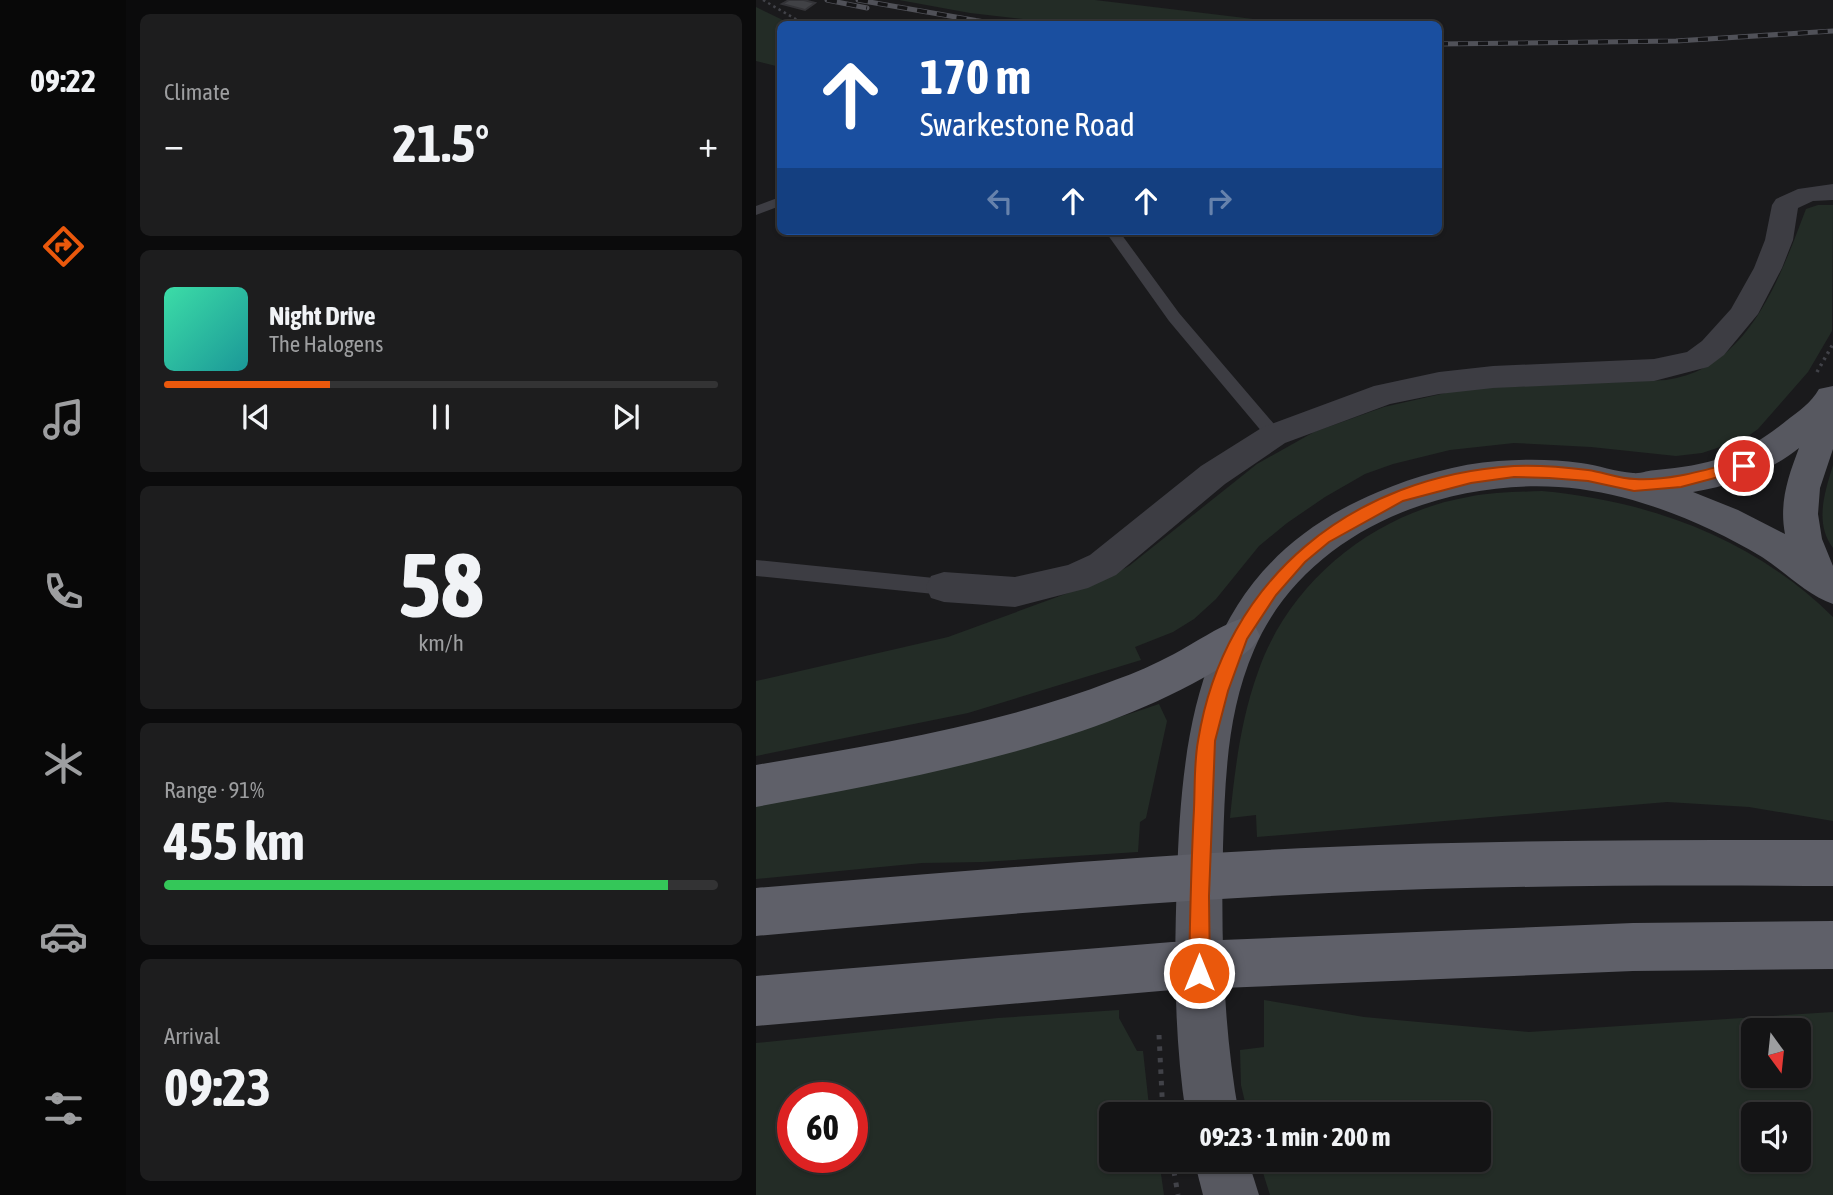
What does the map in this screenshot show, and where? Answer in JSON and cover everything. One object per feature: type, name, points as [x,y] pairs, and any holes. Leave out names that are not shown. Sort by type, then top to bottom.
[{"type":"highway","points":[[756,786],[948,747],[1049,721],[1162,681],[1203,660],[1240,636]]},
{"type":"highway","points":[[756,912],[1096,884],[1329,870],[1602,862],[1833,863]]},
{"type":"highway","points":[[756,1000],[1199,965],[1619,948],[1833,945]]},
{"type":"main road","points":[[1634,485],[1681,481],[1744,466],[1765,454],[1824,392]]},
{"type":"main road","points":[[1824,392],[1817,446],[1805,477],[1800,518],[1805,550],[1826,582]]},
{"type":"main road","points":[[1207,1102],[1181,1047],[1199,948],[1201,833],[1207,741],[1219,691],[1240,636],[1270,590],[1324,537],[1398,497],[1445,483],[1514,472],[1588,476],[1634,485],[1726,520],[1763,540],[1826,582]]},
{"type":"main road","points":[[1224,1172],[1231,1195]]},
{"type":"street","points":[[944,587],[1015,592],[1075,578],[1103,565],[1213,475],[1274,435],[1385,394],[1439,383],[1493,377],[1654,370],[1697,360],[1713,348],[1743,314],[1779,240],[1785,205],[1812,192],[1833,192]]},
{"type":"lane","points":[[756,211],[777,202]]},
{"type":"lane","points":[[1115,235],[1174,317],[1274,435]]},
{"type":"lane","points":[[756,568],[944,587]]},
{"type":"path","points":[[763,0],[799,21]]},
{"type":"path","points":[[1824,392],[1833,344]]},
{"type":"path","points":[[1166,1102],[1181,1047]]},
{"type":"path","points":[[1174,1172],[1178,1195]]},
{"type":"shaded area","points":[[899,0],[1095,0],[1269,21],[1041,21],[970,13]]},
{"type":"shaded area","points":[[756,7],[785,21],[777,21],[777,66],[756,61]]},
{"type":"shaded area","points":[[1818,205],[1833,205],[1832,331],[1808,372],[1758,429],[1744,439],[1702,453],[1676,456],[1591,447],[1514,443],[1450,450],[1393,464],[1365,474],[1287,523],[1259,546],[1216,599],[1194,619],[1173,632],[1135,647],[1141,660],[968,713],[756,756],[756,681],[948,637],[1101,581],[1129,566],[1257,464],[1314,432],[1384,407],[1450,392],[1479,388],[1666,380],[1695,372],[1719,358],[1740,339],[1757,316],[1785,263],[1806,209]]},
{"type":"shaded area","points":[[1833,465],[1833,548],[1824,528],[1823,507]]},
{"type":"shaded area","points":[[1542,491],[1622,504],[1699,528],[1770,566],[1833,617],[1833,821],[1749,807],[1667,802],[1257,837],[1256,815],[1230,818],[1243,726],[1258,672],[1272,639],[1291,609],[1314,581],[1340,556],[1369,535],[1400,518],[1434,505],[1468,497]]},
{"type":"shaded area","points":[[1159,704],[1167,721],[1146,818],[1140,822],[1138,852],[983,862],[922,863],[756,879],[756,799],[909,770],[1010,747],[1060,735]]},
{"type":"shaded area","points":[[1264,1000],[1364,1017],[1529,1032],[1741,1018],[1741,1088],[1811,1088],[1811,1018],[1742,1018],[1833,1012],[1833,1195],[1270,1195],[1263,1172],[1491,1172],[1491,1102],[1245,1102],[1241,1085],[1240,1050],[1264,1047]]},
{"type":"shaded area","points":[[1119,1010],[1119,1018],[1137,1051],[1143,1051],[1149,1102],[1099,1102],[1099,1172],[1161,1172],[1164,1195],[756,1195],[756,1043],[998,1018]]},
{"type":"building","points":[[789,0],[815,3],[805,10],[782,4]]},
{"type":"railway","points":[[827,0],[867,8]]},
{"type":"railway","points":[[858,0],[979,21]]},
{"type":"railway","points":[[1442,44],[1676,41],[1833,31]]},
{"type":"route","points":[[1199,973],[1201,833],[1207,741],[1219,691],[1240,636],[1270,590],[1300,558],[1324,537],[1353,519],[1398,497],[1432,485],[1514,472],[1588,476],[1634,485],[1706,477],[1744,466]]}]
